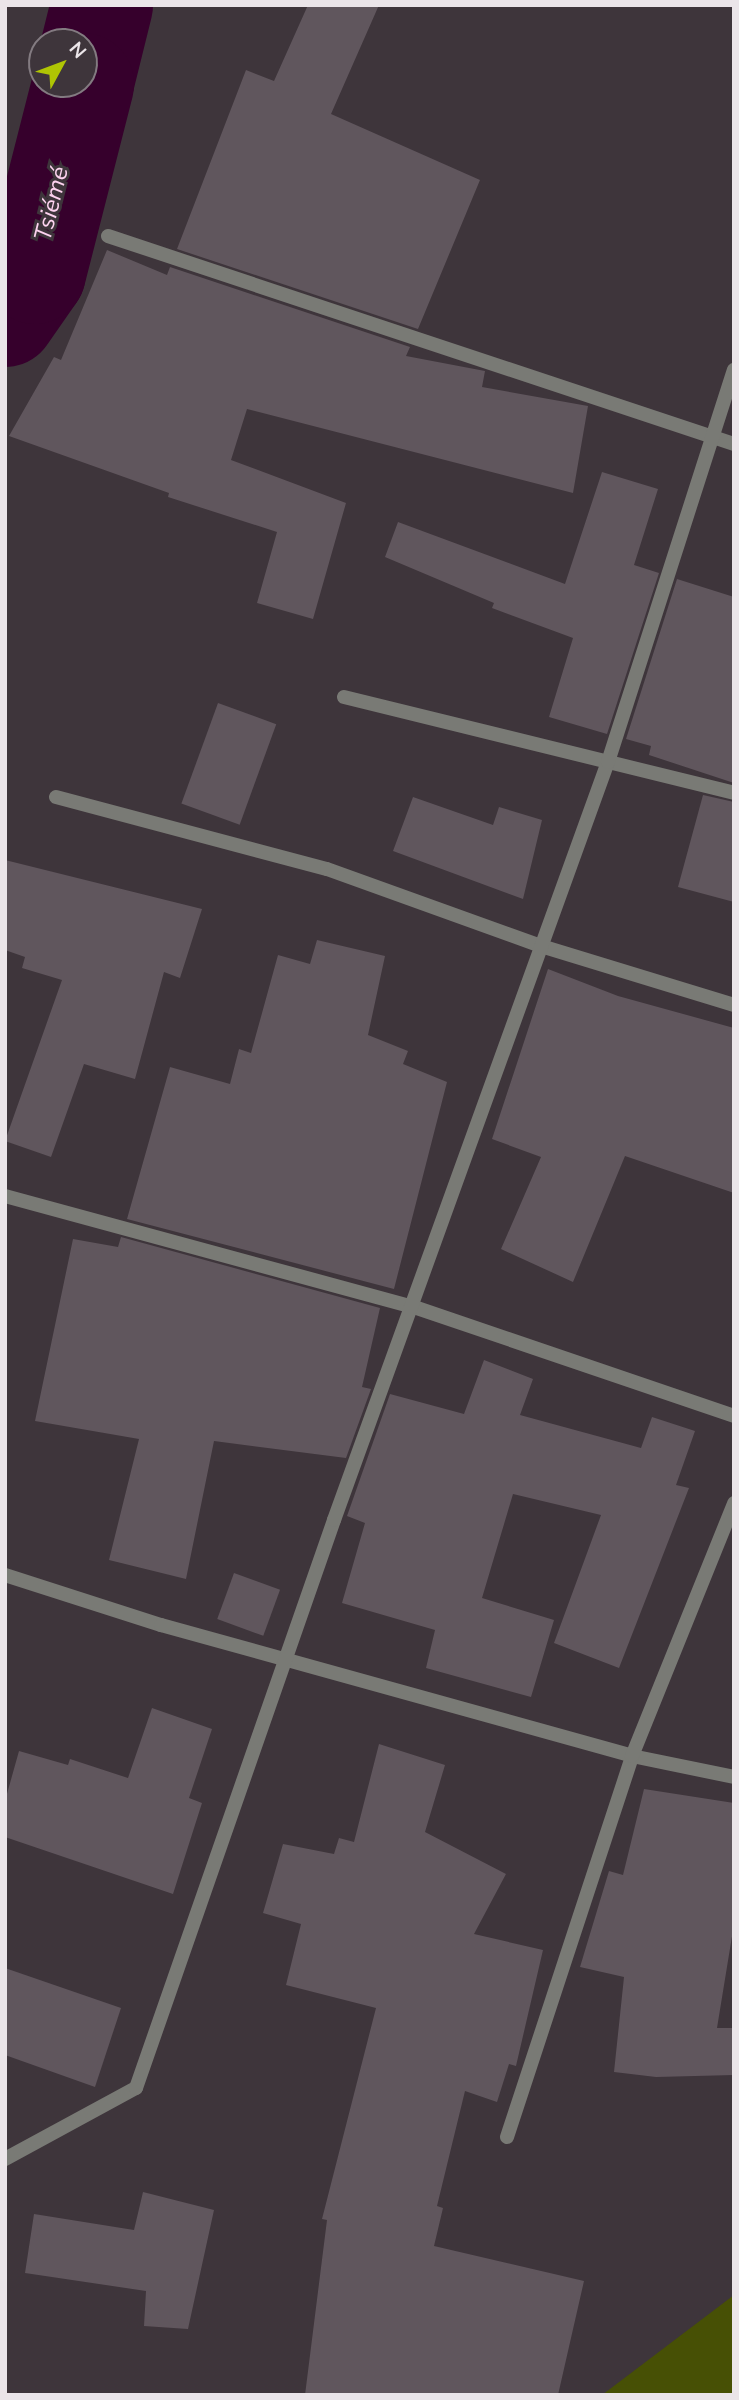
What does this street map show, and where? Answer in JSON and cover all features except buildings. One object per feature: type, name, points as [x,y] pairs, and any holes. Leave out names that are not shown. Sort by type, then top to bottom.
[{"type":"street","points":[[108,236],[734,444]]},
{"type":"street","points":[[5,2159],[136,2088],[288,1660],[334,1520],[414,1307],[608,762],[734,370]]},
{"type":"street","points":[[344,697],[734,793]]},
{"type":"street","points":[[56,797],[327,869],[541,946],[734,1004]]},
{"type":"street","points":[[5,1196],[414,1307],[734,1416]]},
{"type":"street","points":[[508,2137],[632,1756],[734,1503]]},
{"type":"street","points":[[5,1575],[288,1660],[632,1756],[734,1777]]},
{"type":"green space","points":[[734,2295],[734,2395],[602,2395]]},
{"type":"waterway","name":"Tsiémé","points":[[96,28],[102,5]]},
{"type":"waterway","name":"Tsiémé","points":[[5,316],[35,273],[79,98]]}]
